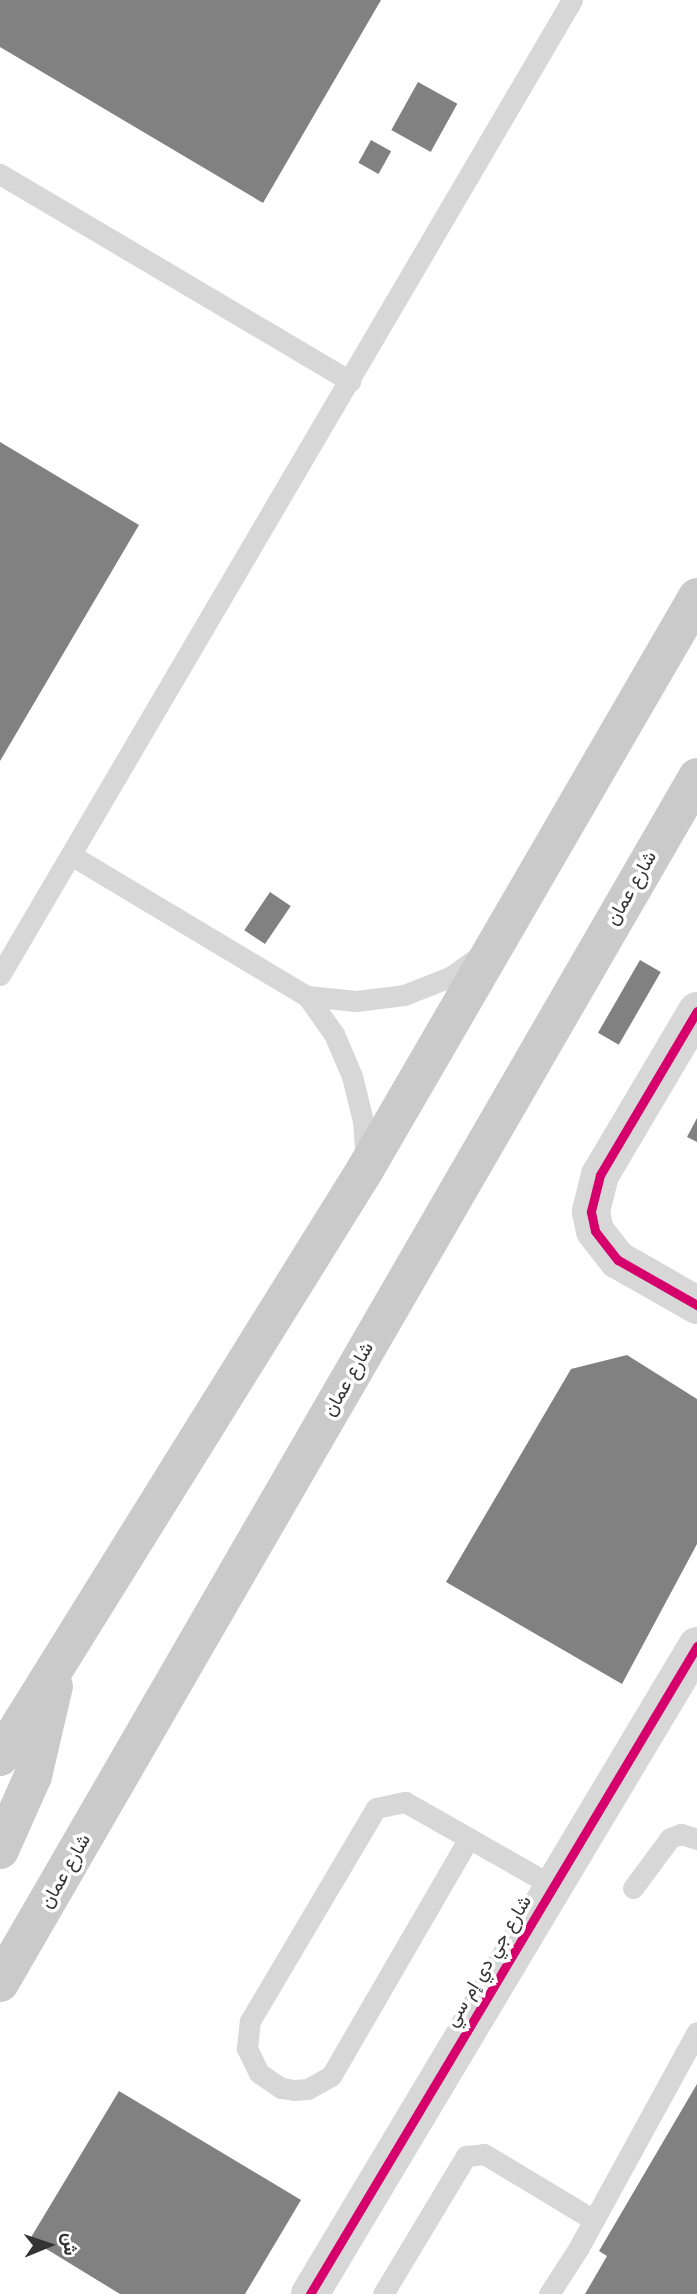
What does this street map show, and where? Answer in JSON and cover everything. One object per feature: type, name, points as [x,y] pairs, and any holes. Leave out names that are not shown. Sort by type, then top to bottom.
[{"type":"main road","points":[[0,1757],[366,1168],[490,949],[697,597]]},
{"type":"main road","name":"شارع عمان","points":[[0,1983],[697,777]]},
{"type":"main road","points":[[0,1850],[33,1776],[59,1660]]},
{"type":"street","points":[[697,1011],[600,1175],[591,1212],[595,1231],[618,1260],[697,1305]]},
{"type":"street","name":"شارع جي دي إم سي","points":[[310,2294],[697,1646]]},
{"type":"lane","points":[[0,975],[572,0]]},
{"type":"lane","points":[[0,174],[349,381]]},
{"type":"lane","points":[[71,855],[307,996],[334,1034],[352,1076],[363,1121],[366,1168]]},
{"type":"lane","points":[[307,996],[356,1001],[404,995],[450,977],[490,949]]},
{"type":"lane","points":[[469,1838],[331,2077],[308,2089],[294,2090],[281,2088],[259,2073],[247,2048],[250,2021],[369,1814],[384,1803],[405,1802],[469,1838],[553,1886]]},
{"type":"lane","points":[[633,1888],[670,1838],[681,1834],[697,1839]]},
{"type":"lane","points":[[549,2294],[594,2220],[697,2032]]},
{"type":"lane","points":[[383,2294],[466,2156],[484,2154],[594,2220]]},
{"type":"building","points":[[0,0],[381,0],[263,203],[0,47]]},
{"type":"building","points":[[418,82],[457,104],[431,152],[391,130]]},
{"type":"building","points":[[371,140],[391,151],[379,174],[358,163]]},
{"type":"building","points":[[0,442],[139,525],[0,761]]},
{"type":"building","points":[[270,892],[291,906],[265,944],[244,930]]},
{"type":"building","points":[[640,960],[661,972],[619,1045],[598,1033]]},
{"type":"building","points":[[697,1118],[697,1142],[687,1137]]},
{"type":"building","points":[[627,1355],[697,1399],[697,1544],[622,1684],[446,1582],[571,1369]]},
{"type":"building","points":[[697,2084],[697,2294],[585,2294],[607,2256],[599,2251]]},
{"type":"building","points":[[119,2091],[301,2200],[245,2294],[120,2294],[30,2239]]},
{"type":"cycle path","points":[[697,1011],[600,1175],[591,1212],[595,1231],[618,1260],[697,1305]]},
{"type":"cycle path","points":[[310,2294],[697,1646]]}]
